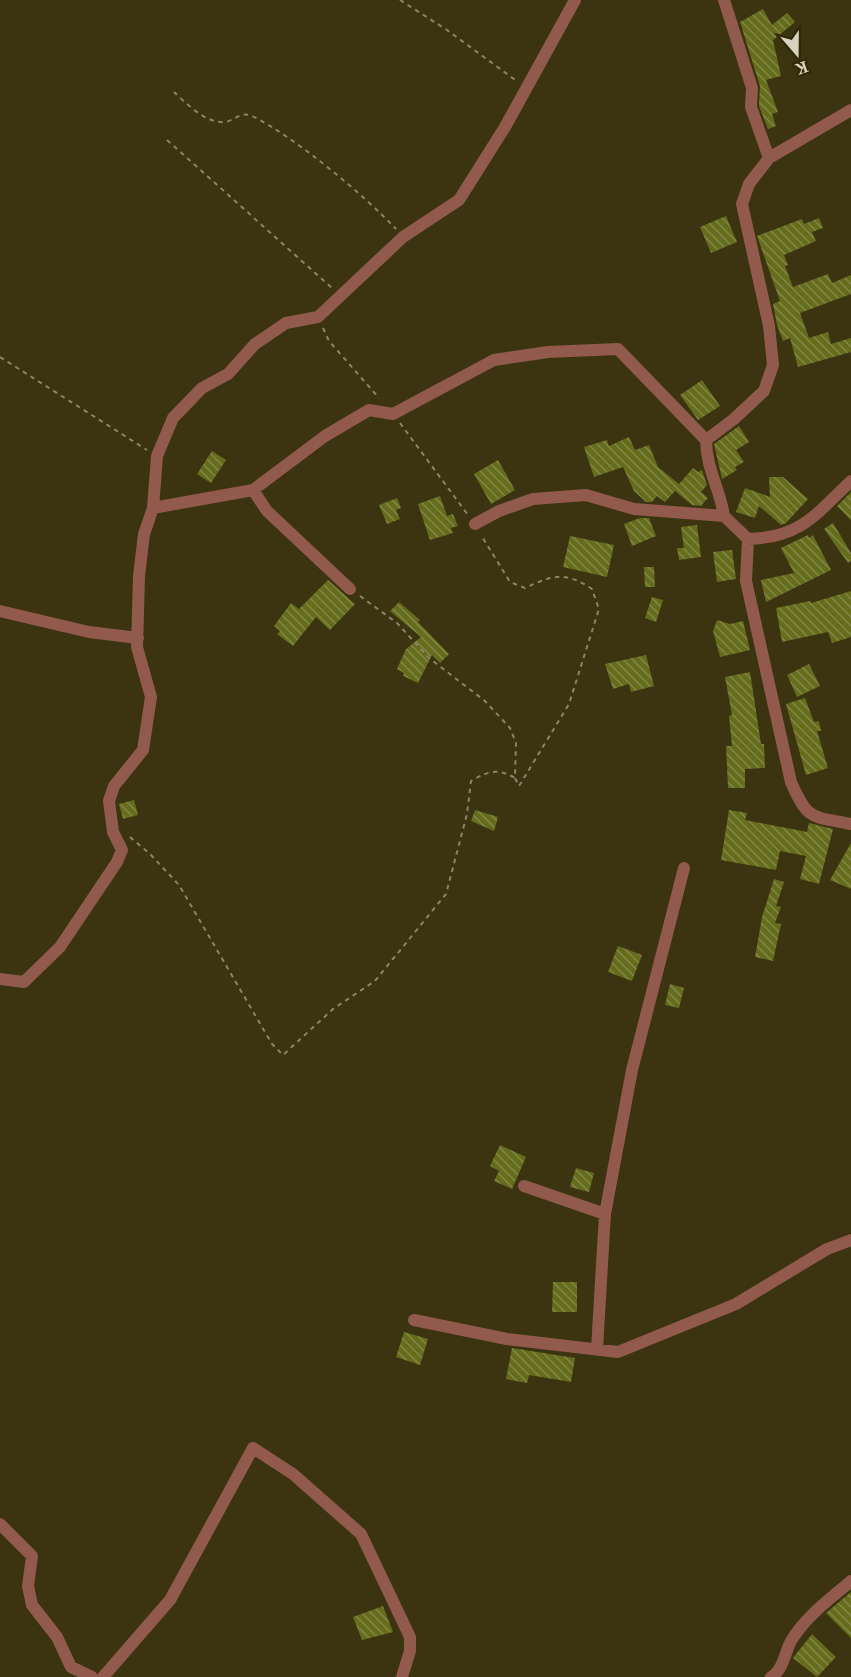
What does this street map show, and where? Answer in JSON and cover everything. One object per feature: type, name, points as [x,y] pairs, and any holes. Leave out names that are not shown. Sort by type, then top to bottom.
[{"type":"street","points":[[0,979],[24,982],[60,947],[117,862],[122,850],[113,832],[109,801],[114,786],[143,750],[151,697],[137,647],[139,576],[144,534],[153,508],[157,456],[173,418],[202,388],[228,374],[255,344],[286,323],[318,317],[403,237],[459,200],[526,90],[575,0]]},
{"type":"street","points":[[724,0],[752,88],[751,107],[769,158]]},
{"type":"street","points":[[706,440],[734,419],[764,391],[773,365],[769,326],[742,204],[749,184],[769,158],[851,110]]},
{"type":"street","points":[[153,508],[253,490],[326,436],[369,410],[393,414],[494,360],[548,352],[618,349],[706,440],[707,465],[720,493],[723,516]]},
{"type":"street","points":[[475,524],[499,511],[533,499],[586,495],[634,509],[723,516],[748,539],[771,539],[802,527],[851,481]]},
{"type":"street","points":[[253,490],[267,511],[350,589]]},
{"type":"street","points":[[748,539],[746,581],[791,782],[802,809],[817,817],[851,824]]},
{"type":"street","points":[[0,611],[89,632],[138,638]]},
{"type":"street","points":[[597,1349],[605,1214],[632,1070],[684,868]]},
{"type":"street","points":[[524,1186],[605,1214]]},
{"type":"street","points":[[414,1320],[507,1340],[618,1352],[736,1304],[827,1249],[851,1240]]},
{"type":"street","points":[[103,1677],[170,1600],[253,1448],[293,1474],[361,1534],[410,1637],[410,1651],[402,1677]]},
{"type":"street","points":[[0,1524],[32,1556],[28,1586],[32,1605],[57,1637],[71,1667],[92,1677]]},
{"type":"street","points":[[771,1677],[777,1674],[790,1642],[806,1619],[851,1581]]},
{"type":"path","points":[[400,0],[507,72],[526,90]]},
{"type":"path","points":[[174,92],[198,112],[215,120],[225,122],[239,114],[252,116],[273,128],[343,182],[403,237]]},
{"type":"path","points":[[167,140],[340,296]]},
{"type":"path","points":[[318,317],[329,341],[393,414],[475,524],[510,582],[525,588],[550,576],[575,578],[592,589],[598,609],[568,704],[519,786],[515,778],[516,743],[510,728],[484,702],[429,658],[397,623],[350,589]]},
{"type":"path","points":[[0,357],[157,456]]},
{"type":"path","points":[[113,832],[129,837],[143,848],[178,885],[272,1044],[283,1055],[333,1009],[375,981],[446,894],[467,814],[471,781],[484,773],[502,771],[515,778]]},
{"type":"building","points":[[763,9],[772,25],[787,13],[795,22],[773,40],[781,76],[766,80],[778,112],[772,114],[776,126],[768,129],[759,106],[760,86],[740,22]]},
{"type":"building","points":[[726,216],[737,242],[711,253],[700,227]]},
{"type":"building","points":[[819,218],[823,228],[812,232],[816,241],[784,255],[788,265],[785,266],[793,287],[828,274],[832,283],[851,275],[851,294],[800,313],[809,338],[828,332],[831,344],[851,338],[851,352],[798,367],[790,338],[783,341],[777,325],[773,304],[780,301],[757,236],[802,219],[804,224]]},
{"type":"building","points":[[702,380],[720,406],[698,420],[680,395]]},
{"type":"building","points":[[739,426],[749,442],[736,450],[744,462],[735,467],[737,470],[722,479],[714,444]]},
{"type":"building","points":[[629,437],[635,450],[649,445],[658,467],[679,484],[693,468],[698,472],[702,470],[707,485],[701,492],[708,498],[701,506],[692,505],[675,491],[665,502],[657,496],[652,502],[646,502],[634,491],[623,467],[594,477],[584,447],[607,440],[609,446]]},
{"type":"building","points":[[212,451],[226,460],[211,483],[197,474]]},
{"type":"building","points":[[498,460],[515,490],[491,504],[474,474]]},
{"type":"building","points":[[769,477],[783,477],[808,499],[786,523],[781,525],[759,506],[755,518],[736,512],[745,488],[770,497]]},
{"type":"building","points":[[851,492],[851,520],[837,506]]},
{"type":"building","points":[[440,496],[447,516],[453,514],[458,526],[451,528],[453,533],[430,540],[418,504]]},
{"type":"building","points":[[397,498],[401,508],[396,510],[400,519],[387,524],[379,505]]},
{"type":"building","points":[[640,518],[649,518],[656,536],[632,546],[624,524]]},
{"type":"building","points":[[833,523],[851,553],[851,561],[848,563],[824,529]]},
{"type":"building","points":[[697,525],[701,557],[679,560],[677,548],[684,548],[681,527]]},
{"type":"building","points":[[808,535],[809,538],[813,535],[831,570],[766,602],[761,580],[794,573],[781,548]]},
{"type":"building","points":[[570,536],[614,545],[607,577],[563,567]]},
{"type":"building","points":[[732,550],[736,579],[717,582],[713,552]]},
{"type":"building","points":[[644,567],[654,567],[655,587],[645,587]]},
{"type":"building","points":[[328,580],[355,604],[330,630],[316,617],[293,646],[277,634],[280,631],[274,626],[291,603],[299,609]]},
{"type":"building","points":[[851,591],[851,637],[832,643],[828,632],[782,642],[776,608],[810,601],[811,603]]},
{"type":"building","points":[[652,597],[663,600],[656,622],[645,618]]},
{"type":"building","points":[[399,602],[420,620],[418,622],[449,654],[440,663],[432,655],[418,683],[403,676],[404,673],[397,669],[406,649],[421,637],[390,611]]},
{"type":"building","points":[[717,620],[730,624],[743,621],[750,650],[720,657],[713,631]]},
{"type":"building","points":[[646,655],[654,686],[631,692],[629,684],[613,689],[605,664]]},
{"type":"building","points":[[809,664],[820,686],[797,697],[787,675]]},
{"type":"building","points":[[750,672],[761,744],[764,744],[765,768],[745,769],[745,788],[728,788],[726,746],[732,746],[729,716],[732,715],[725,677]]},
{"type":"building","points":[[805,698],[814,722],[819,721],[821,731],[817,731],[828,768],[806,775],[786,704]]},
{"type":"building","points":[[134,800],[138,815],[123,819],[119,804]]},
{"type":"building","points":[[475,810],[498,817],[494,831],[471,821]]},
{"type":"building","points":[[729,810],[747,813],[745,820],[807,832],[809,823],[833,829],[819,884],[800,879],[806,856],[780,851],[776,870],[721,860]]},
{"type":"building","points":[[851,843],[851,889],[830,880]]},
{"type":"building","points":[[774,879],[784,882],[776,906],[781,907],[775,923],[781,924],[773,961],[755,957],[762,917]]},
{"type":"building","points":[[618,946],[642,955],[632,981],[608,972]]},
{"type":"building","points":[[670,984],[684,988],[679,1008],[665,1005]]},
{"type":"building","points":[[500,1145],[526,1157],[512,1189],[494,1181],[499,1171],[490,1166]]},
{"type":"building","points":[[576,1168],[594,1173],[589,1192],[570,1187]]},
{"type":"building","points":[[553,1282],[577,1282],[577,1312],[552,1312]]},
{"type":"building","points":[[404,1332],[428,1339],[420,1365],[396,1357]]},
{"type":"building","points":[[512,1348],[575,1358],[571,1382],[529,1375],[527,1383],[506,1379]]},
{"type":"building","points":[[851,1592],[851,1638],[826,1613]]},
{"type":"building","points":[[383,1606],[393,1632],[362,1640],[353,1617]]},
{"type":"building","points":[[812,1634],[836,1657],[817,1677],[793,1658]]}]
